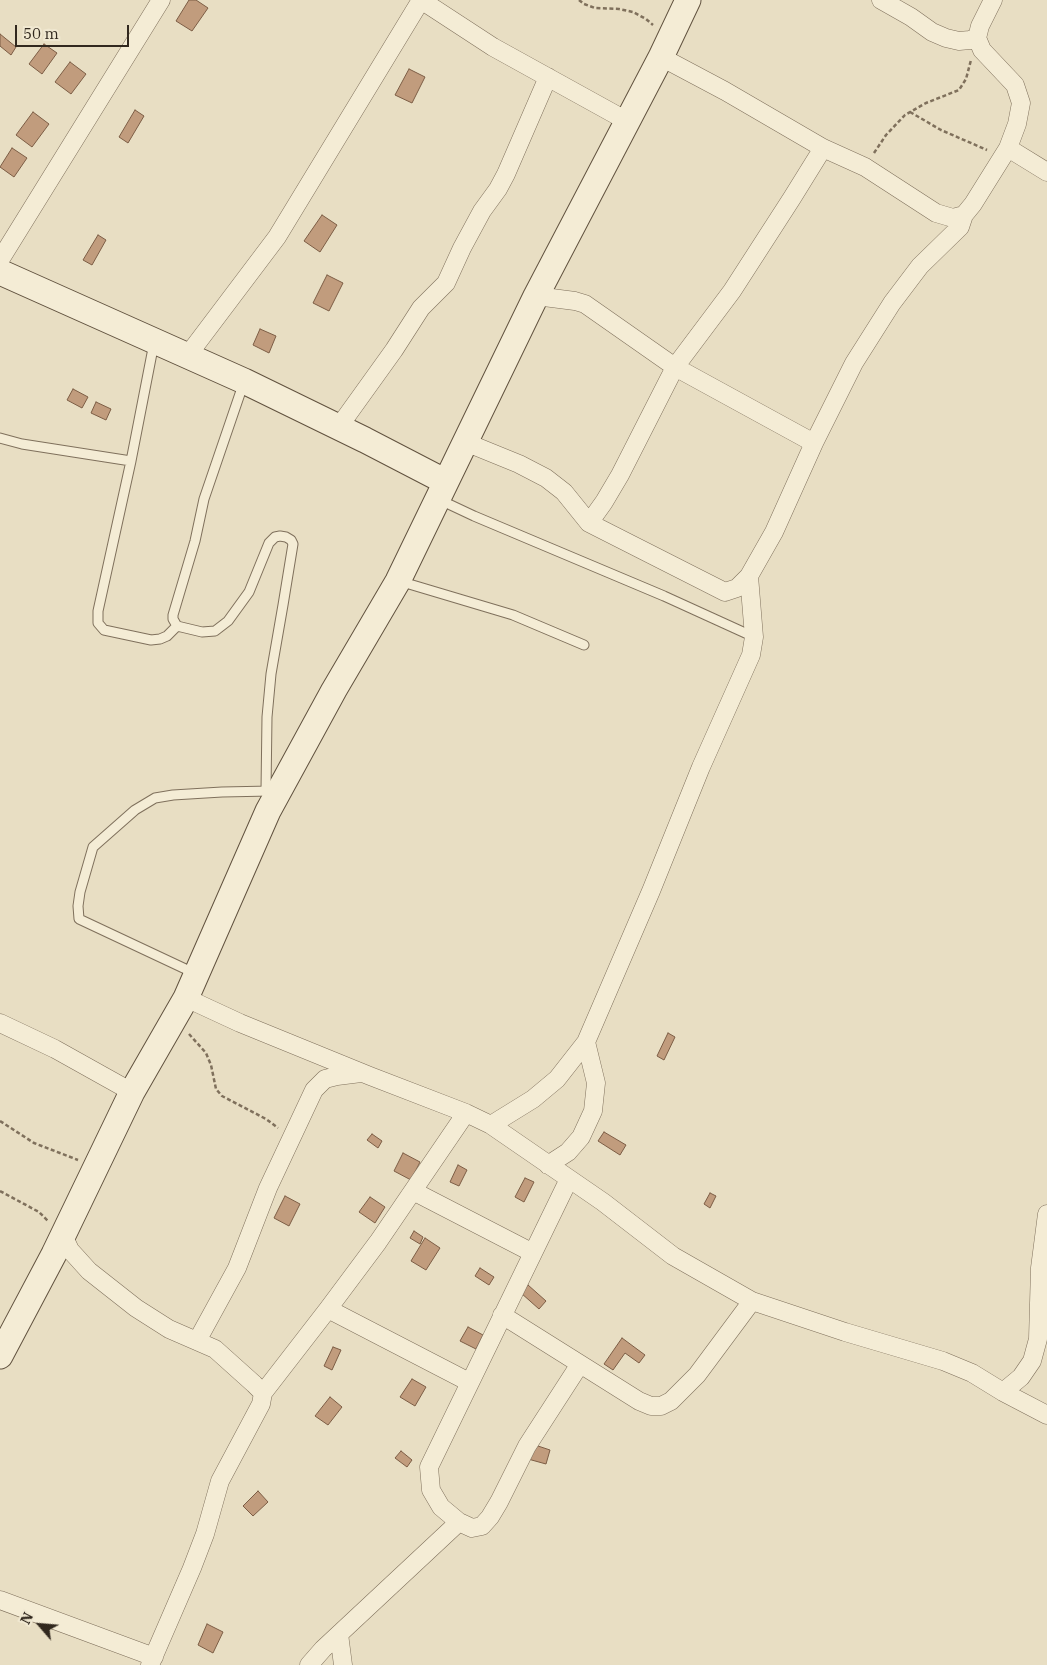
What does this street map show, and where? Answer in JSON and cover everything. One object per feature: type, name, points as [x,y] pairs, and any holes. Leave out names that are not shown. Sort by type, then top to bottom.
[{"type":"street","points":[[0,260],[161,0]]},
{"type":"street","points":[[188,355],[276,237],[421,0],[492,47],[626,121]]},
{"type":"street","points":[[0,1356],[64,1235],[132,1092],[180,1008],[268,811],[272,791],[398,581],[536,296],[665,49],[688,0]]},
{"type":"street","points":[[881,0],[911,17],[932,32],[946,38],[974,39]]},
{"type":"street","points":[[974,39],[993,0]]},
{"type":"street","points":[[725,592],[737,588],[750,576],[774,532],[814,443],[854,363],[892,302],[920,266],[960,227],[964,215],[973,204],[1005,152],[1016,124],[1021,103],[1015,85],[974,39]]},
{"type":"street","points":[[665,49],[725,91],[823,148],[865,167],[936,213],[953,218],[964,215]]},
{"type":"street","points":[[338,428],[394,350],[420,308],[446,283],[482,211],[506,174],[548,78]]},
{"type":"street","points":[[589,523],[620,475],[675,367],[732,291],[823,148]]},
{"type":"street","points":[[1005,152],[1047,172]]},
{"type":"street","points":[[0,272],[188,355],[365,440],[442,490]]},
{"type":"street","points":[[536,296],[585,304],[675,367],[814,443]]},
{"type":"street","points":[[465,442],[519,464],[546,478],[564,492],[589,523],[725,592],[753,619]]},
{"type":"street","points":[[491,1126],[533,1099],[558,1079],[586,1042],[651,891],[701,767],[751,655],[754,637],[750,576]]},
{"type":"street","points":[[180,1008],[240,1023],[466,1113],[491,1126],[548,1164],[673,1256],[752,1301],[845,1332],[943,1360],[972,1373],[1047,1415]]},
{"type":"street","points":[[0,1022],[55,1049],[132,1092]]},
{"type":"street","points":[[548,1164],[568,1152],[581,1137],[593,1111],[596,1083],[586,1042]]},
{"type":"street","points":[[197,1341],[237,1268],[268,1188],[314,1090],[325,1079],[362,1072]]},
{"type":"street","points":[[0,1600],[152,1661],[205,1534],[220,1481],[261,1404],[263,1393],[328,1309],[413,1191],[466,1113]]},
{"type":"street","points":[[569,1179],[429,1467],[431,1490],[442,1507],[459,1522],[472,1528],[482,1526],[490,1517],[526,1446],[580,1364]]},
{"type":"street","points":[[413,1191],[533,1253]]},
{"type":"street","points":[[1003,1392],[1021,1377],[1032,1361],[1038,1339],[1040,1268],[1047,1214]]},
{"type":"street","points":[[64,1235],[70,1250],[97,1278],[136,1308],[169,1329],[215,1349],[263,1393]]},
{"type":"street","points":[[502,1315],[639,1401],[651,1406],[661,1406],[671,1401],[697,1375],[752,1301]]},
{"type":"street","points":[[328,1309],[469,1382]]},
{"type":"street","points":[[309,1665],[339,1634],[459,1522]]},
{"type":"street","points":[[339,1634],[342,1665]]},
{"type":"lane","points":[[155,341],[98,611],[98,623],[104,630],[151,640],[167,636],[178,626]]},
{"type":"lane","points":[[196,974],[79,919],[78,906],[93,846],[135,810],[155,798],[173,795],[272,791],[267,717],[271,674],[293,544],[291,540],[280,536],[270,543],[249,592],[228,621],[215,631],[202,632],[178,626],[174,623],[173,615],[195,541],[204,499],[244,381]]},
{"type":"lane","points":[[0,438],[22,444],[131,461]]},
{"type":"lane","points":[[442,490],[474,516],[664,596],[754,637]]},
{"type":"lane","points":[[398,581],[513,615],[584,645]]},
{"type":"path","points":[[579,0],[595,8],[619,8],[646,19],[665,49]]},
{"type":"path","points":[[584,4],[586,0]]},
{"type":"path","points":[[865,167],[886,134],[910,112],[926,103],[958,90],[966,79],[974,39]]},
{"type":"path","points":[[910,112],[941,130],[1005,152]]},
{"type":"path","points":[[180,1008],[206,1053],[211,1065],[216,1089],[222,1096],[266,1119],[290,1138]]},
{"type":"path","points":[[0,1120],[34,1143],[96,1168]]},
{"type":"path","points":[[0,1191],[39,1212],[64,1235]]},
{"type":"building","points":[[189,0],[196,0],[208,8],[192,31],[176,21]]},
{"type":"building","points":[[0,34],[16,47],[11,55],[0,46]]},
{"type":"building","points":[[44,44],[57,53],[42,74],[29,64]]},
{"type":"building","points":[[70,62],[86,74],[71,94],[55,82]]},
{"type":"building","points":[[409,69],[425,77],[412,103],[395,95]]},
{"type":"building","points":[[135,110],[144,116],[128,143],[119,137]]},
{"type":"building","points":[[33,112],[49,124],[32,147],[16,135]]},
{"type":"building","points":[[12,148],[27,158],[14,177],[0,167]]},
{"type":"building","points":[[322,215],[337,225],[320,252],[304,241]]},
{"type":"building","points":[[98,235],[106,240],[92,265],[83,260]]},
{"type":"building","points":[[327,275],[343,283],[329,311],[313,303]]},
{"type":"building","points":[[260,329],[276,336],[269,353],[253,345]]},
{"type":"building","points":[[73,389],[88,397],[82,408],[67,400]]},
{"type":"building","points":[[96,402],[111,409],[106,420],[91,413]]},
{"type":"building","points":[[668,1033],[675,1037],[664,1060],[657,1056]]},
{"type":"building","points":[[604,1132],[626,1145],[620,1155],[598,1141]]},
{"type":"building","points":[[372,1134],[382,1141],[378,1148],[367,1140]]},
{"type":"building","points":[[403,1153],[420,1162],[411,1180],[394,1171]]},
{"type":"building","points":[[458,1165],[467,1170],[459,1186],[450,1182]]},
{"type":"building","points":[[525,1178],[534,1182],[524,1202],[515,1197]]},
{"type":"building","points":[[710,1193],[716,1196],[710,1208],[704,1204]]},
{"type":"building","points":[[285,1196],[300,1204],[289,1226],[274,1218]]},
{"type":"building","points":[[370,1197],[385,1207],[375,1223],[359,1212]]},
{"type":"building","points":[[414,1231],[423,1237],[420,1244],[410,1238]]},
{"type":"building","points":[[425,1238],[440,1248],[426,1270],[411,1261]]},
{"type":"building","points":[[480,1268],[494,1277],[489,1285],[475,1276]]},
{"type":"building","points":[[528,1285],[546,1301],[539,1309],[521,1293]]},
{"type":"building","points":[[468,1327],[483,1335],[476,1349],[460,1341]]},
{"type":"building","points":[[622,1338],[645,1355],[639,1363],[625,1353],[613,1370],[604,1364]]},
{"type":"building","points":[[333,1347],[341,1350],[332,1370],[324,1366]]},
{"type":"building","points":[[412,1379],[426,1387],[415,1406],[400,1397]]},
{"type":"building","points":[[330,1397],[342,1407],[328,1425],[315,1416]]},
{"type":"building","points":[[532,1444],[550,1450],[546,1464],[528,1459]]},
{"type":"building","points":[[401,1451],[412,1460],[407,1467],[395,1458]]},
{"type":"building","points":[[258,1491],[268,1502],[253,1516],[243,1506]]},
{"type":"building","points":[[207,1624],[223,1632],[213,1653],[198,1645]]}]
